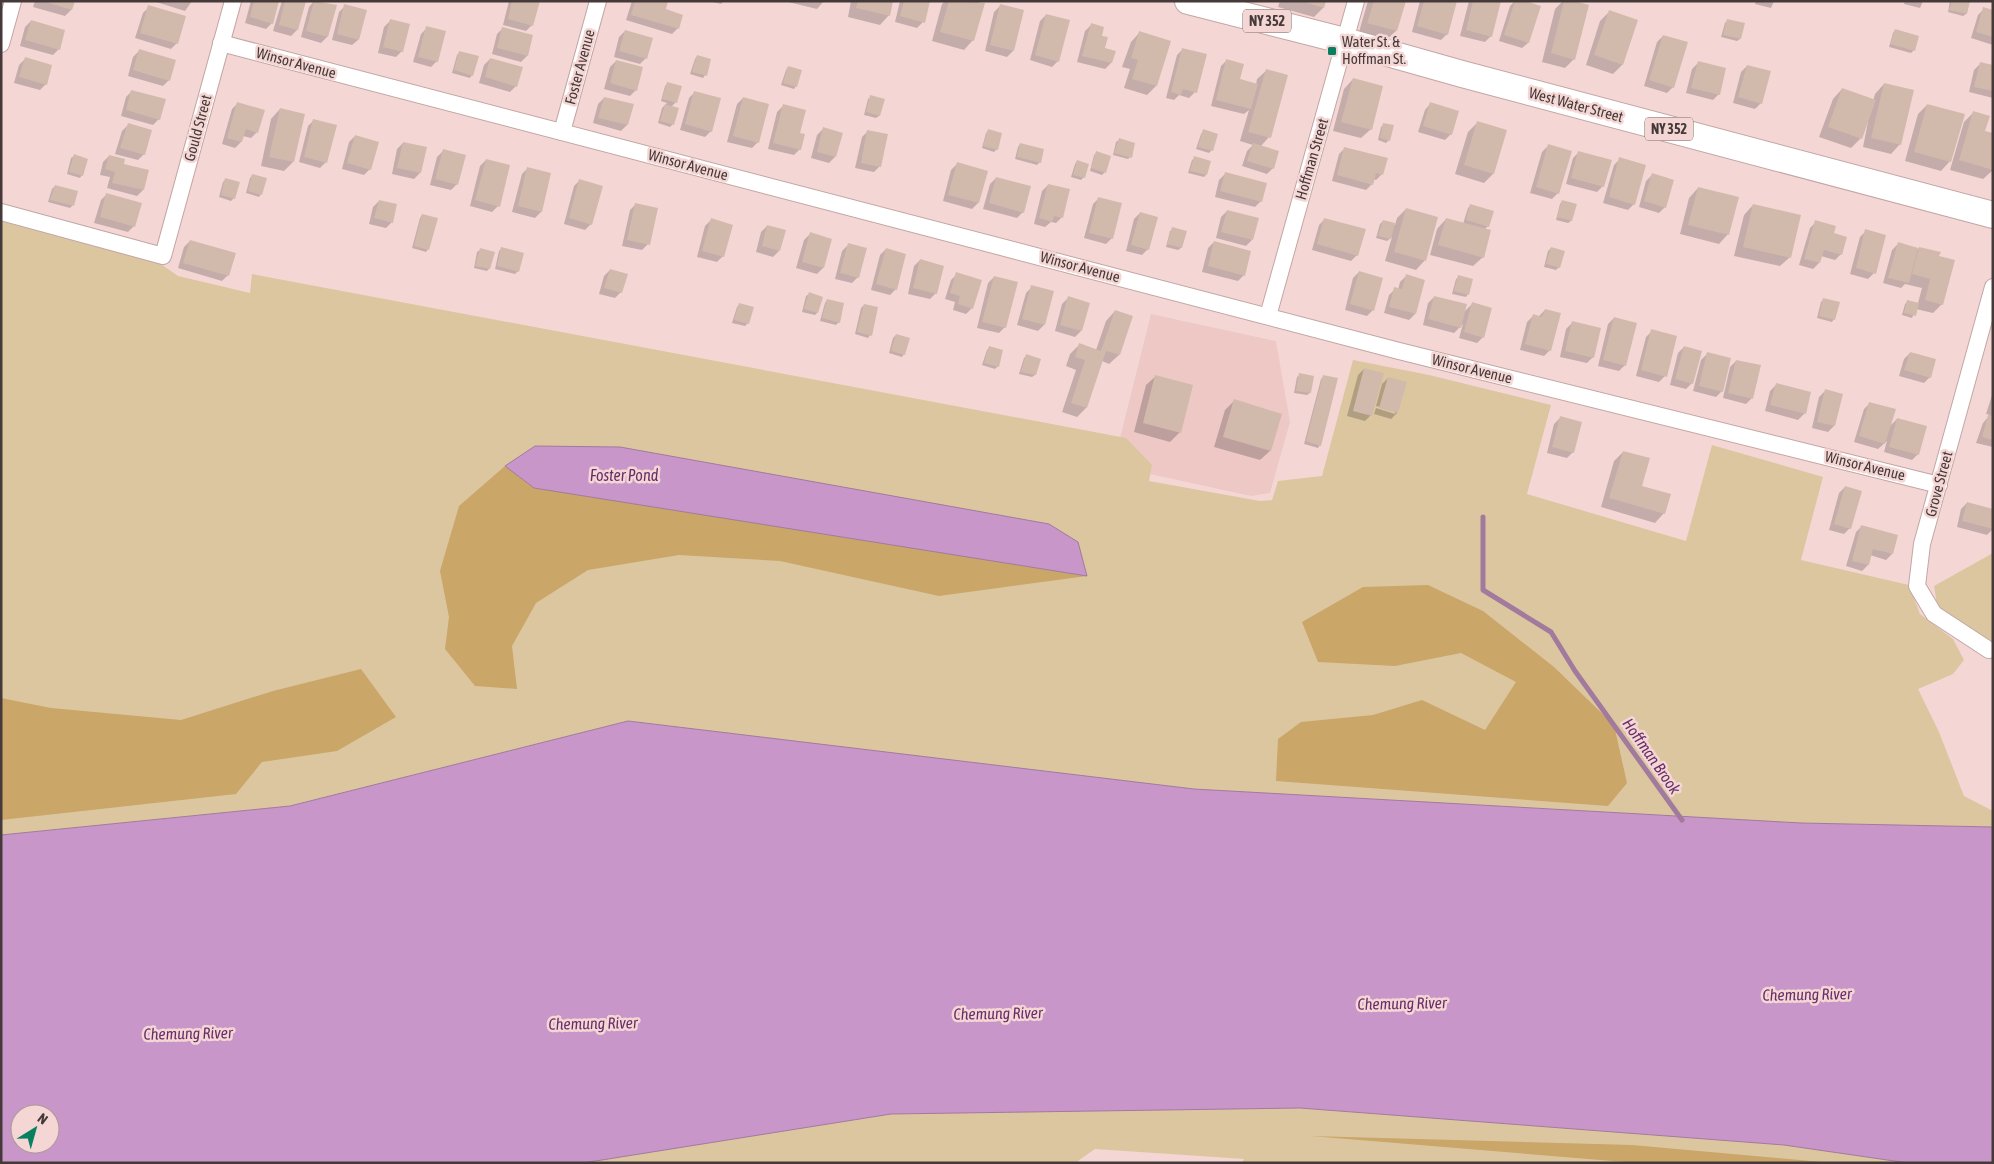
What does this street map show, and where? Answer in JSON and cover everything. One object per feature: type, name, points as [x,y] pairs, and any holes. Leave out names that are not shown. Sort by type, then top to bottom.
[{"type":"main road","name":"West Water Street","points":[[1188,1],[1345,41],[1462,74],[1993,215]]},
{"type":"street","points":[[1,44],[13,1]]},
{"type":"street","name":"Gould Street","points":[[1,212],[163,256],[233,1]]},
{"type":"street","name":"Foster Avenue","points":[[562,132],[598,1]]},
{"type":"street","name":"Hoffman Street","points":[[1268,316],[1356,1]]},
{"type":"street","name":"Winsor Avenue","points":[[221,44],[1417,355],[1939,484]]},
{"type":"street","name":"Grove Street","points":[[1989,650],[1934,614],[1917,586],[1922,544],[1993,287]]},
{"type":"shaded area","points":[[1,221],[158,262],[178,276],[250,293],[252,274],[1126,438],[1152,465],[1149,481],[1260,501],[1272,500],[1278,481],[1322,476],[1353,360],[1429,375],[1551,405],[1527,494],[1686,541],[1712,445],[1823,477],[1801,560],[1909,585],[1920,614],[1953,639],[1964,660],[1953,674],[1918,689],[1939,732],[1964,796],[1993,811],[1993,824],[1991,827],[1801,823],[1194,789],[628,721],[290,806],[1,835]]},
{"type":"shaded area","points":[[1151,314],[1276,341],[1290,422],[1270,493],[1251,496],[1113,466]]},
{"type":"shaded area","points":[[505,466],[534,488],[1087,576],[939,596],[780,561],[679,555],[588,570],[536,603],[512,646],[517,689],[475,686],[445,649],[449,617],[440,571],[459,506]]},
{"type":"shaded area","points":[[1993,553],[1993,642],[1938,610],[1934,586]]},
{"type":"shaded area","points":[[1428,585],[1483,611],[1554,667],[1614,725],[1627,783],[1608,806],[1276,781],[1278,739],[1301,722],[1373,715],[1422,700],[1485,730],[1516,682],[1461,653],[1395,666],[1318,662],[1302,622],[1363,587]]},
{"type":"shaded area","points":[[361,669],[396,717],[337,751],[262,762],[236,794],[1,820],[1,698],[51,708],[181,720],[273,691]]},
{"type":"shaded area","points":[[1300,1108],[1784,1145],[1908,1163],[1242,1163],[1244,1159],[1095,1149],[1075,1163],[583,1163],[891,1114]]},
{"type":"shaded area","points":[[1311,1136],[1632,1145],[1833,1163],[1637,1163]]},
{"type":"water","name":"Foster Pond","points":[[535,446],[620,447],[1049,524],[1078,542],[1087,576],[534,488],[505,466]]},
{"type":"water","name":"Chemung River","points":[[628,721],[1194,789],[1801,823],[1993,827],[1993,1163],[1908,1163],[1784,1145],[1300,1108],[891,1114],[583,1163],[1,1163],[1,835],[290,806]]},
{"type":"building","points":[[42,1],[75,1],[72,10]]},
{"type":"building","points":[[254,1],[279,1],[273,24],[250,17]]},
{"type":"building","points":[[285,1],[306,1],[298,30],[279,25]]},
{"type":"building","points":[[314,1],[337,5],[328,37],[306,31]]},
{"type":"building","points":[[512,1],[540,1],[533,26],[508,19]]},
{"type":"building","points":[[635,1],[668,1],[666,9],[683,15],[679,29],[631,15]]},
{"type":"building","points":[[858,1],[893,1],[890,16],[856,8]]},
{"type":"building","points":[[904,1],[930,1],[925,23],[900,16]]},
{"type":"building","points":[[949,1],[985,3],[974,41],[940,32]]},
{"type":"building","points":[[1301,1],[1326,1],[1324,8]]},
{"type":"building","points":[[1374,1],[1406,1],[1397,31],[1367,23]]},
{"type":"building","points":[[1424,1],[1457,1],[1448,35],[1417,26]]},
{"type":"building","points":[[1473,1],[1501,1],[1492,37],[1466,30]]},
{"type":"building","points":[[1515,1],[1525,1],[1541,6],[1529,43],[1504,35]]},
{"type":"building","points":[[1564,1],[1575,1],[1589,5],[1575,60],[1551,53]]},
{"type":"building","points":[[1952,1],[1970,1],[1967,14],[1949,10]]},
{"type":"building","points":[[344,4],[367,10],[359,40],[337,34]]},
{"type":"building","points":[[1000,4],[1024,10],[1014,51],[990,45]]},
{"type":"building","points":[[148,5],[186,16],[178,44],[140,33]]},
{"type":"building","points":[[1983,7],[1993,10],[1993,37],[1976,32]]},
{"type":"building","points":[[1609,10],[1638,20],[1623,65],[1594,55]]},
{"type":"building","points":[[1046,14],[1070,20],[1059,62],[1035,55]]},
{"type":"building","points":[[390,19],[410,24],[403,52],[383,47]]},
{"type":"building","points":[[1727,19],[1745,23],[1741,39],[1723,35]]},
{"type":"building","points":[[31,20],[65,30],[60,50],[25,40]]},
{"type":"building","points":[[1091,23],[1104,27],[1102,36],[1108,37],[1105,48],[1116,51],[1112,63],[1082,56]]},
{"type":"building","points":[[426,26],[446,31],[438,62],[418,57]]},
{"type":"building","points":[[502,27],[533,35],[528,56],[497,48]]},
{"type":"building","points":[[1895,29],[1919,36],[1915,51],[1890,44]]},
{"type":"building","points":[[625,30],[653,38],[647,59],[619,51]]},
{"type":"building","points":[[1139,31],[1171,41],[1157,86],[1132,79],[1138,60],[1131,58]]},
{"type":"building","points":[[1663,35],[1688,42],[1674,88],[1649,80]]},
{"type":"building","points":[[1182,48],[1207,54],[1197,93],[1183,89],[1181,95],[1171,92]]},
{"type":"building","points":[[139,49],[176,60],[170,81],[133,70]]},
{"type":"building","points":[[459,51],[479,56],[473,76],[454,70]]},
{"type":"building","points":[[697,55],[711,59],[707,76],[692,72]]},
{"type":"building","points":[[25,57],[52,65],[47,85],[19,77]]},
{"type":"building","points":[[490,58],[523,67],[517,87],[485,77]]},
{"type":"building","points":[[1226,59],[1244,64],[1240,79],[1258,84],[1251,109],[1216,100]]},
{"type":"building","points":[[616,60],[643,67],[637,91],[610,83]]},
{"type":"building","points":[[1698,61],[1726,68],[1720,95],[1691,88]]},
{"type":"building","points":[[1980,62],[1993,65],[1993,91],[1974,87]]},
{"type":"building","points":[[1747,65],[1771,71],[1762,104],[1738,97]]},
{"type":"building","points":[[788,66],[802,70],[797,87],[783,83]]},
{"type":"building","points":[[1266,69],[1288,75],[1271,138],[1248,132]]},
{"type":"building","points":[[1353,78],[1383,86],[1372,130],[1341,122]]},
{"type":"building","points":[[667,82],[682,86],[677,103],[662,99]]},
{"type":"building","points":[[1884,83],[1914,90],[1901,145],[1871,138]]},
{"type":"building","points":[[1842,88],[1876,100],[1862,139],[1828,127]]},
{"type":"building","points":[[131,90],[166,99],[160,120],[126,110]]},
{"type":"building","points":[[694,91],[721,98],[712,132],[685,124]]},
{"type":"building","points":[[870,95],[885,99],[880,116],[866,112]]},
{"type":"building","points":[[604,97],[634,104],[628,125],[598,118]]},
{"type":"building","points":[[743,97],[769,104],[759,143],[733,136]]},
{"type":"building","points":[[237,102],[265,110],[258,133],[246,129],[242,142],[227,138]]},
{"type":"building","points":[[1430,102],[1459,111],[1452,135],[1423,126]]},
{"type":"building","points":[[665,104],[679,108],[674,125],[660,121]]},
{"type":"building","points":[[783,104],[806,110],[800,133],[805,134],[801,150],[773,143]]},
{"type":"building","points":[[1927,104],[1965,114],[1951,162],[1914,152]]},
{"type":"building","points":[[280,108],[305,114],[294,162],[269,157]]},
{"type":"building","points":[[1973,111],[1990,116],[1985,131],[1993,133],[1993,170],[1959,160]]},
{"type":"building","points":[[313,119],[337,125],[327,163],[304,157]]},
{"type":"building","points":[[1477,121],[1507,130],[1494,174],[1464,165]]},
{"type":"building","points":[[128,123],[152,130],[145,155],[120,148]]},
{"type":"building","points":[[1383,123],[1394,125],[1390,141],[1380,138]]},
{"type":"building","points":[[823,127],[843,133],[836,157],[817,152]]},
{"type":"building","points":[[988,129],[1002,133],[998,150],[983,146]]},
{"type":"building","points":[[1203,129],[1218,134],[1213,151],[1198,147]]},
{"type":"building","points":[[867,130],[888,134],[881,167],[861,163]]},
{"type":"building","points":[[355,135],[379,142],[371,170],[347,163]]},
{"type":"building","points":[[1119,138],[1135,143],[1132,158],[1114,153]]},
{"type":"building","points":[[403,142],[427,147],[421,173],[397,168]]},
{"type":"building","points":[[1020,143],[1044,149],[1041,163],[1017,157]]},
{"type":"building","points":[[1253,143],[1279,151],[1274,169],[1247,161]]},
{"type":"building","points":[[1548,144],[1572,151],[1559,194],[1536,187]]},
{"type":"building","points":[[1344,147],[1388,158],[1383,175],[1376,173],[1373,185],[1337,175]]},
{"type":"building","points":[[443,149],[466,155],[458,185],[435,179]]},
{"type":"building","points":[[1096,151],[1111,156],[1106,173],[1091,168]]},
{"type":"building","points":[[1578,151],[1612,160],[1604,187],[1571,178]]},
{"type":"building","points":[[74,154],[88,159],[83,176],[69,172]]},
{"type":"building","points":[[109,155],[125,159],[124,164],[149,170],[144,190],[112,183],[115,172],[105,169]]},
{"type":"building","points":[[1194,156],[1211,161],[1207,175],[1190,171]]},
{"type":"building","points":[[1619,157],[1646,165],[1635,205],[1609,197]]},
{"type":"building","points":[[486,159],[510,165],[500,207],[475,200]]},
{"type":"building","points":[[1077,160],[1089,164],[1085,178],[1073,175]]},
{"type":"building","points":[[957,162],[988,171],[979,203],[948,195]]},
{"type":"building","points":[[527,167],[551,173],[542,212],[518,206]]},
{"type":"building","points":[[1225,172],[1267,183],[1262,202],[1220,191]]},
{"type":"building","points":[[1652,173],[1674,180],[1666,208],[1644,201]]},
{"type":"building","points":[[252,174],[267,178],[262,195],[248,191]]},
{"type":"building","points":[[996,177],[1031,186],[1024,213],[989,203]]},
{"type":"building","points":[[225,178],[240,182],[235,199],[221,195]]},
{"type":"building","points":[[579,179],[603,186],[592,225],[569,218]]},
{"type":"building","points":[[1048,184],[1070,189],[1063,218],[1054,216],[1052,222],[1039,218]]},
{"type":"building","points":[[55,185],[78,191],[74,206],[50,200]]},
{"type":"building","points":[[1698,187],[1739,197],[1729,235],[1688,225]]},
{"type":"building","points":[[106,193],[142,203],[135,227],[100,217]]},
{"type":"building","points":[[1098,197],[1122,203],[1113,239],[1089,233]]},
{"type":"building","points":[[379,200],[397,204],[393,223],[374,218]]},
{"type":"building","points":[[1562,200],[1577,204],[1572,221],[1557,217]]},
{"type":"building","points":[[635,203],[658,208],[650,245],[627,240]]},
{"type":"building","points":[[1470,204],[1494,211],[1489,227],[1466,220]]},
{"type":"building","points":[[1753,204],[1801,215],[1791,258],[1743,247]]},
{"type":"building","points":[[1406,208],[1438,217],[1426,261],[1394,252]]},
{"type":"building","points":[[1227,210],[1259,218],[1253,240],[1221,232]]},
{"type":"building","points":[[1140,212],[1158,217],[1149,250],[1131,245]]},
{"type":"building","points":[[422,214],[438,218],[429,250],[414,246]]},
{"type":"building","points":[[711,218],[733,225],[724,257],[702,251]]},
{"type":"building","points":[[1324,218],[1366,229],[1358,256],[1317,244]]},
{"type":"building","points":[[1446,218],[1491,230],[1484,258],[1438,245]]},
{"type":"building","points":[[1383,220],[1395,223],[1391,239],[1378,236]]},
{"type":"building","points":[[1815,220],[1836,226],[1834,233],[1847,237],[1842,255],[1824,250],[1820,263],[1804,259]]},
{"type":"building","points":[[767,225],[786,230],[780,251],[762,246]]},
{"type":"building","points":[[1172,227],[1187,231],[1182,248],[1167,244]]},
{"type":"building","points":[[1865,229],[1886,235],[1876,274],[1856,268]]},
{"type":"building","points":[[810,232],[832,239],[824,268],[802,262]]},
{"type":"building","points":[[190,240],[236,253],[229,276],[183,263]]},
{"type":"building","points":[[1214,241],[1251,251],[1245,276],[1208,266]]},
{"type":"building","points":[[1898,242],[1918,248],[1909,283],[1888,278]]},
{"type":"building","points":[[848,243],[867,248],[859,278],[840,273]]},
{"type":"building","points":[[501,247],[524,253],[519,272],[497,266]]},
{"type":"building","points":[[1551,247],[1565,251],[1560,268],[1546,264]]},
{"type":"building","points":[[1919,247],[1941,252],[1939,256],[1955,260],[1943,305],[1925,300],[1930,279],[1912,274]]},
{"type":"building","points":[[480,248],[495,252],[490,269],[475,266]]},
{"type":"building","points":[[886,248],[906,254],[897,290],[876,284]]},
{"type":"building","points":[[920,259],[944,266],[937,294],[913,288]]},
{"type":"building","points":[[610,269],[628,274],[622,293],[604,288]]},
{"type":"building","points":[[1359,271],[1383,278],[1374,311],[1350,304]]},
{"type":"building","points":[[956,272],[982,280],[973,309],[958,304],[960,296],[950,293]]},
{"type":"building","points":[[1406,274],[1425,280],[1416,314],[1389,307],[1394,287],[1402,289]]},
{"type":"building","points":[[1458,275],[1473,279],[1469,295],[1454,291]]},
{"type":"building","points":[[994,276],[1018,282],[1006,328],[982,322]]},
{"type":"building","points":[[1031,285],[1054,291],[1045,325],[1022,319]]},
{"type":"building","points":[[809,292],[823,297],[818,313],[804,309]]},
{"type":"building","points":[[1068,296],[1090,303],[1082,331],[1060,325]]},
{"type":"building","points":[[1434,296],[1467,304],[1461,328],[1428,319]]},
{"type":"building","points":[[1823,298],[1840,302],[1835,320],[1819,316]]},
{"type":"building","points":[[827,299],[844,303],[840,323],[822,318]]},
{"type":"building","points":[[1907,300],[1919,303],[1916,316],[1904,313]]},
{"type":"building","points":[[1472,302],[1492,308],[1484,338],[1464,332]]},
{"type":"building","points":[[739,303],[754,307],[749,324],[734,320]]},
{"type":"building","points":[[864,304],[878,307],[872,336],[857,332]]},
{"type":"building","points":[[1545,309],[1561,313],[1551,351],[1525,344],[1533,314],[1542,317]]},
{"type":"building","points":[[1115,310],[1133,316],[1120,355],[1106,351],[1087,408],[1071,403],[1085,360],[1075,357],[1079,343],[1101,351]]},
{"type":"building","points":[[1614,317],[1637,323],[1626,366],[1603,360]]},
{"type":"building","points":[[1572,321],[1601,328],[1594,358],[1565,351]]},
{"type":"building","points":[[1651,329],[1677,336],[1667,377],[1641,370]]},
{"type":"building","points":[[896,334],[910,338],[905,355],[891,351]]},
{"type":"building","points":[[989,346],[1003,350],[999,367],[984,363]]},
{"type":"building","points":[[1684,346],[1702,351],[1693,384],[1675,379]]},
{"type":"building","points":[[1707,352],[1731,358],[1723,392],[1699,386]]},
{"type":"building","points":[[1910,352],[1936,359],[1931,378],[1904,370]]},
{"type":"building","points":[[1026,354],[1041,359],[1036,375],[1021,372]]},
{"type":"building","points":[[1736,360],[1761,365],[1753,399],[1728,393]]},
{"type":"building","points":[[1364,368],[1384,373],[1372,416],[1353,411]]},
{"type":"building","points":[[1299,373],[1314,376],[1311,393],[1296,391]]},
{"type":"building","points":[[1155,375],[1193,385],[1181,433],[1143,423]]},
{"type":"building","points":[[1323,375],[1338,378],[1321,446],[1306,441]]},
{"type":"building","points":[[1388,377],[1407,382],[1398,413],[1379,408]]},
{"type":"building","points":[[1776,383],[1811,392],[1806,414],[1770,405]]},
{"type":"building","points":[[1825,389],[1843,394],[1835,426],[1817,422]]},
{"type":"building","points":[[1234,399],[1282,414],[1271,451],[1223,437]]},
{"type":"building","points":[[1869,402],[1896,409],[1885,444],[1859,436]]},
{"type":"building","points":[[1988,415],[1993,416],[1993,440],[1982,437]]},
{"type":"building","points":[[1560,416],[1582,422],[1574,453],[1552,447]]},
{"type":"building","points":[[1897,418],[1927,426],[1919,455],[1889,447]]},
{"type":"building","points":[[1623,451],[1650,458],[1642,486],[1671,494],[1665,514],[1609,498]]},
{"type":"building","points":[[1845,486],[1862,491],[1851,529],[1834,524]]},
{"type":"building","points":[[1967,502],[1993,509],[1993,529],[1962,521]]},
{"type":"building","points":[[1861,525],[1898,535],[1893,554],[1873,549],[1869,565],[1852,561]]},
{"type":"waterway","name":"Hoffman Brook","points":[[1483,517],[1483,590],[1551,632],[1575,671],[1682,820]]},
{"type":"place","name":"Water St. & Hoffman St.","points":[[1332,51]]}]
